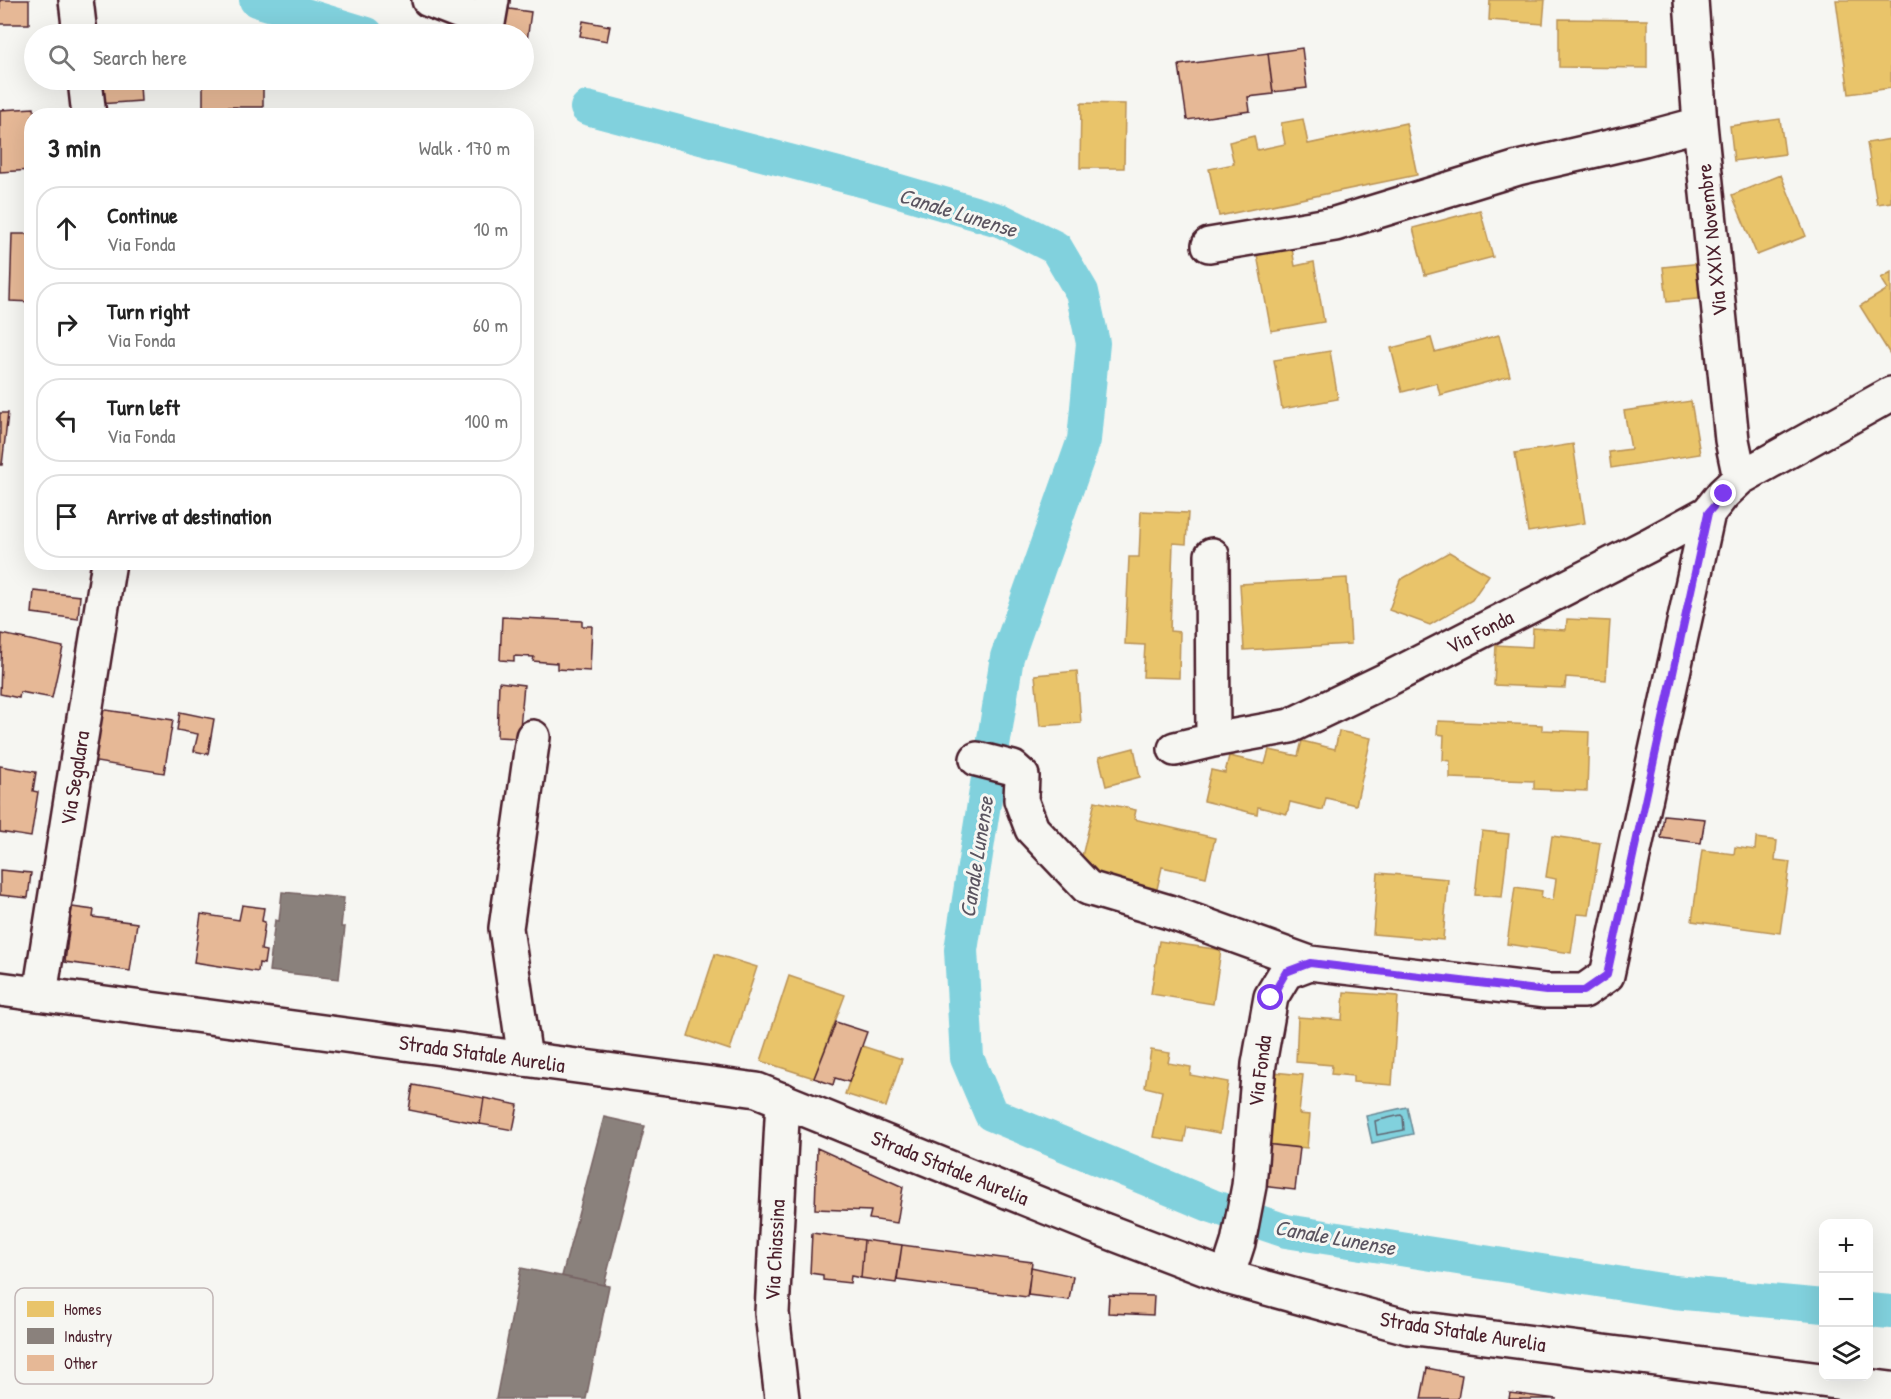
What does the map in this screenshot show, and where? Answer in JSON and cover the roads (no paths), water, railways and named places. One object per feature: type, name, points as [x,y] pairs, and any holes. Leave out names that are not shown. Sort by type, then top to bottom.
[{"type":"street","points":[[76,0],[79,24]]},
{"type":"street","points":[[429,0],[488,23],[492,0]]},
{"type":"street","name":"Via XXIX Novembre","points":[[1691,0],[1700,124],[1732,440],[1740,478]]},
{"type":"street","points":[[86,90],[88,108]]},
{"type":"street","points":[[1209,245],[1335,224],[1518,168],[1700,124]]},
{"type":"street","name":"Via Fonda","points":[[1175,749],[1290,726],[1388,679],[1708,513],[1740,478],[1891,394]]},
{"type":"street","name":"Via Fonda","points":[[1227,1277],[1238,1243],[1250,1186],[1259,1064],[1271,998],[1286,972],[1310,963],[1546,991],[1584,991],[1607,975],[1708,513]]},
{"type":"street","points":[[1212,555],[1213,740]]},
{"type":"street","name":"Via Segalara","points":[[40,994],[109,570]]},
{"type":"street","points":[[525,1059],[506,928],[533,737]]},
{"type":"street","points":[[977,759],[1013,768],[1022,776],[1021,800],[1032,830],[1088,888],[1169,912],[1310,963]]},
{"type":"street","name":"Strada Statale Aurelia","points":[[0,989],[757,1090],[1096,1227],[1227,1277],[1408,1327],[1891,1389]]},
{"type":"street","name":"Via Chiassina","points":[[782,1399],[772,1313],[783,1100]]},
{"type":"water","points":[[1407,1107],[1413,1134],[1372,1143],[1366,1116]]},
{"type":"waterway","name":"Canale Lunense","points":[[256,0],[334,24]]},
{"type":"waterway","name":"Canale Lunense","points":[[587,108],[865,181],[1002,221],[1056,248],[1082,292],[1093,343],[1084,440],[1007,657],[961,950],[967,1058],[991,1114],[1212,1206],[1286,1231],[1674,1292],[1819,1306]]},
{"type":"waterway","name":"Canale Lunense","points":[[1873,1310],[1891,1312]]}]
